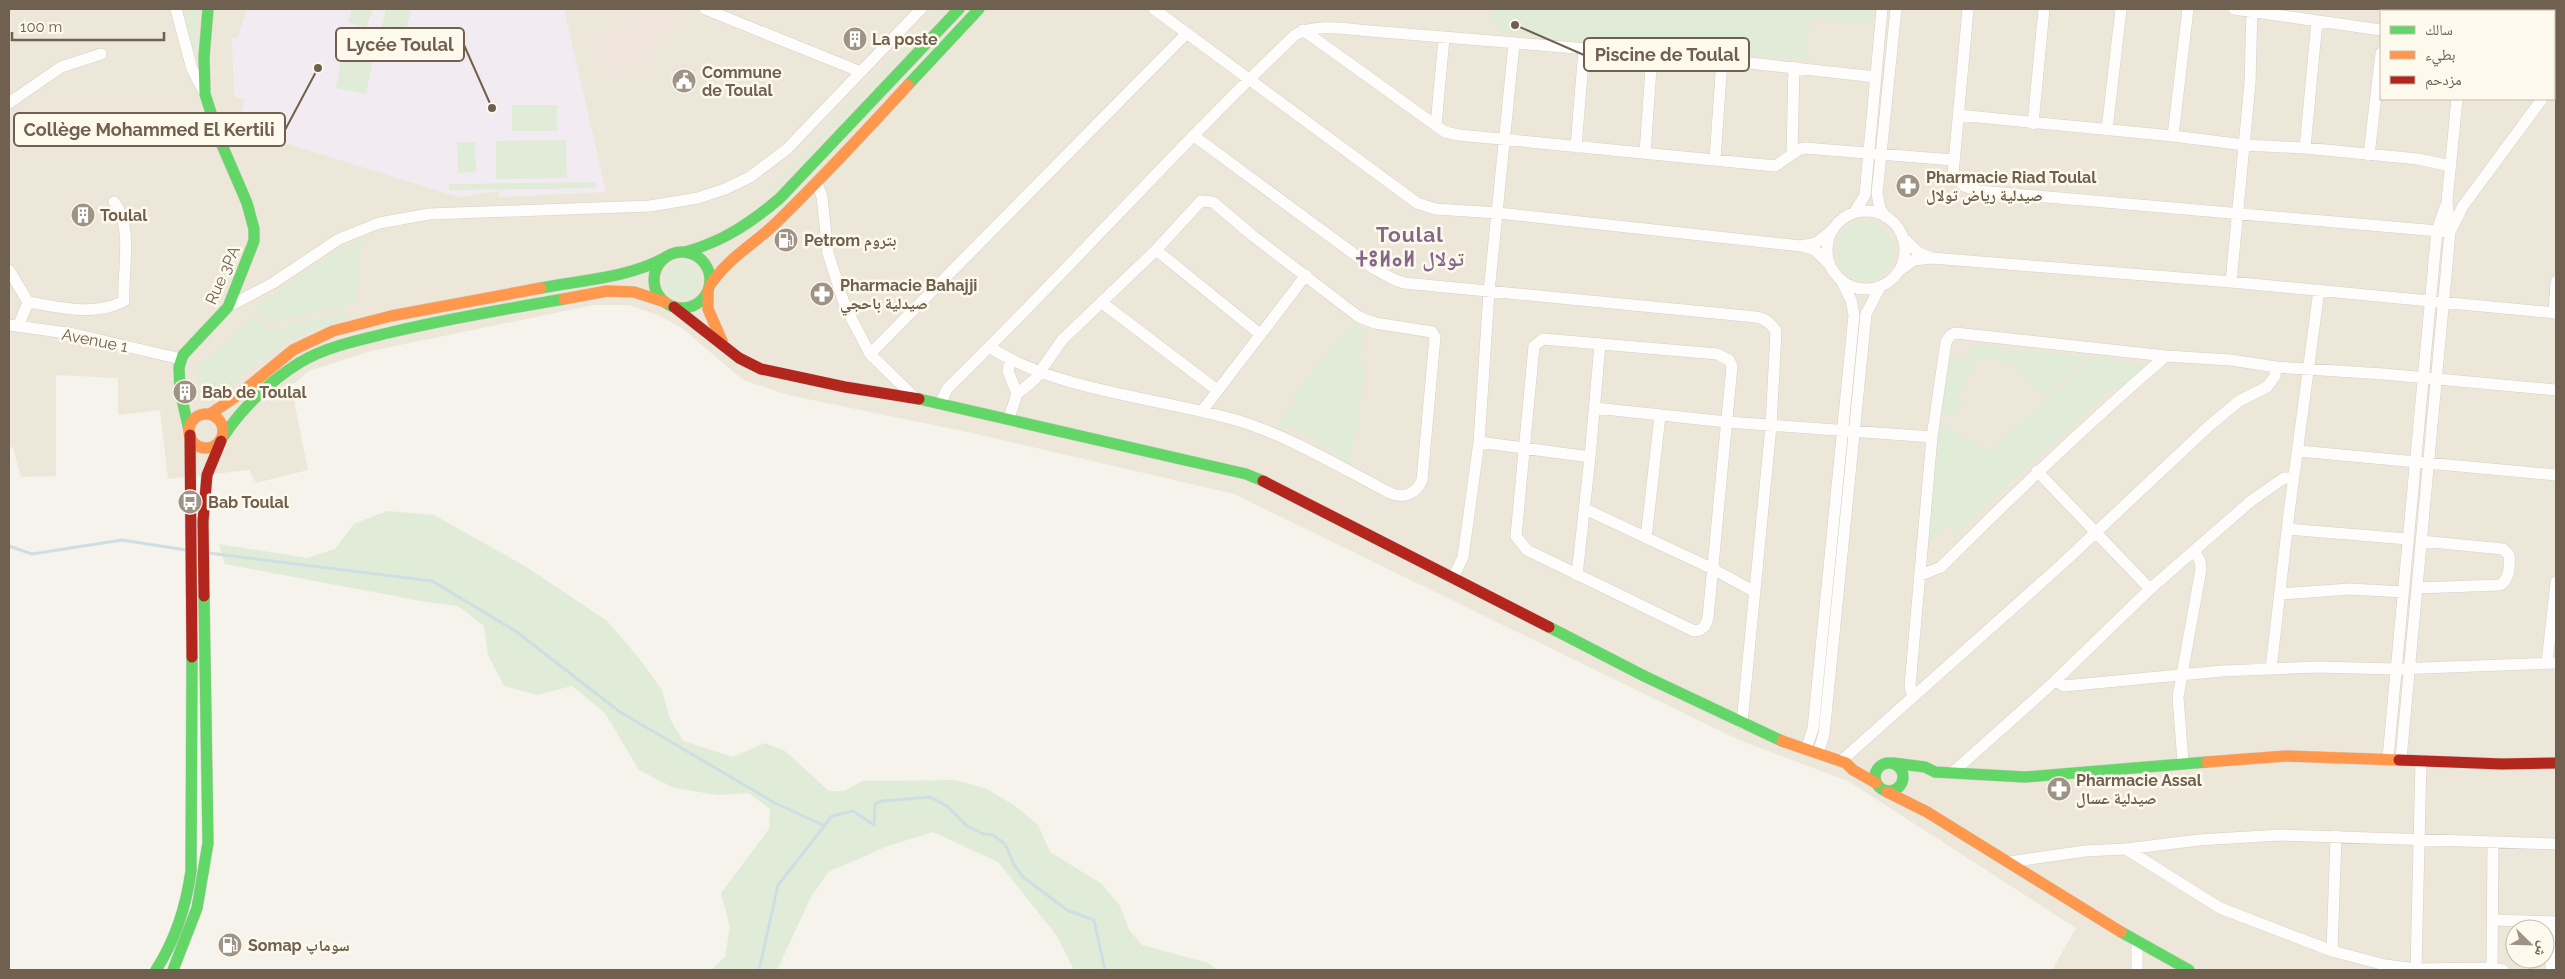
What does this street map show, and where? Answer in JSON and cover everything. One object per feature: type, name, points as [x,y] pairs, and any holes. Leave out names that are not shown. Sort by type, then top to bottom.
[{"type":"main road","name":"Rue 3PA","points":[[180,363],[185,352],[228,307],[251,254],[254,229],[247,203],[219,138],[205,94],[204,57],[208,9]]},
{"type":"main road","points":[[189,432],[195,418],[209,414],[238,396],[294,350],[333,330],[384,317],[621,274],[648,267],[666,257],[703,248],[723,239],[768,210],[792,187],[959,9]]},
{"type":"main road","points":[[189,432],[200,447],[212,448],[222,439],[245,408],[299,363],[362,339],[444,320],[607,292],[634,292],[669,305],[690,307],[704,298],[721,269],[732,258],[771,228],[817,183],[979,9]]},
{"type":"main road","points":[[685,252],[701,260],[707,267],[708,309],[713,324],[726,348]]},
{"type":"main road","points":[[666,257],[660,263],[654,280],[659,296],[739,358],[761,369],[786,376],[845,387],[913,396],[941,402],[1246,474],[1287,492],[1644,676],[1766,735],[1844,762],[1852,770],[1876,783],[1881,789],[1927,812],[2137,942],[2189,970]]},
{"type":"main road","points":[[156,970],[180,920],[189,888],[193,856],[189,432],[180,363]]},
{"type":"main road","points":[[173,970],[194,921],[207,867],[203,521],[207,475],[222,439],[222,422],[196,405],[185,392]]},
{"type":"main road","points":[[1887,792],[1899,788],[1904,781],[1935,772],[2025,777],[2184,762],[2286,756],[2388,758],[2502,764],[2556,763]]},
{"type":"main road","points":[[1844,762],[1853,760],[1925,767],[1935,772]]},
{"type":"main road","points":[[1876,783],[1875,774],[1888,764]]},
{"type":"main road","points":[[1888,764],[1900,768],[1904,781],[1927,812]]},
{"type":"street","points":[[176,9],[192,69],[205,94]]},
{"type":"street","points":[[705,9],[860,72]]},
{"type":"street","points":[[228,307],[273,283],[338,239],[379,223],[429,214],[668,204],[698,198],[725,189],[750,177],[787,149],[920,9]]},
{"type":"street","points":[[1154,9],[1417,203],[1435,209],[1498,213],[1801,246],[1822,255],[1842,282],[1851,300],[1854,315],[1848,430],[1824,734],[1818,753]]},
{"type":"street","points":[[1882,9],[1876,77],[1875,155],[1877,194],[1880,209],[1919,253],[1932,258]]},
{"type":"street","points":[[1854,213],[1866,195],[1875,155],[1896,9]]},
{"type":"street","points":[[1968,9],[1953,174],[1958,181],[1979,191],[2450,232]]},
{"type":"street","points":[[2033,124],[2044,9]]},
{"type":"street","points":[[2107,130],[2121,9]]},
{"type":"street","points":[[2173,136],[2188,9]]},
{"type":"street","points":[[2234,9],[2252,10],[2380,30]]},
{"type":"street","points":[[2231,282],[2250,83],[2252,10]]},
{"type":"street","points":[[2305,148],[2317,21]]},
{"type":"street","points":[[941,402],[947,389],[1248,80],[1294,35],[1303,30],[1333,28],[1652,54],[1794,67],[1876,77]]},
{"type":"street","points":[[1303,30],[1445,132],[1459,135],[1776,166],[1782,164],[1792,154],[1806,148],[1953,160]]},
{"type":"street","points":[[870,354],[1186,34]]},
{"type":"street","points":[[1436,125],[1444,38]]},
{"type":"street","points":[[1453,578],[1463,557],[1478,442],[1489,292],[1506,141],[1514,44]]},
{"type":"street","points":[[1576,147],[1584,49]]},
{"type":"street","points":[[9,103],[61,67],[101,54]]},
{"type":"street","points":[[1645,153],[1652,54]]},
{"type":"street","points":[[1715,159],[1722,60]]},
{"type":"street","points":[[2369,155],[2380,62]]},
{"type":"street","points":[[1792,154],[1794,67]]},
{"type":"street","points":[[2401,759],[2450,232],[2447,201],[2457,100]]},
{"type":"street","points":[[2450,232],[2463,206],[2541,100]]},
{"type":"street","points":[[1958,115],[2033,124],[2173,136],[2244,145],[2305,148],[2418,160],[2451,166]]},
{"type":"street","points":[[1194,136],[1373,268],[1393,279],[1489,292],[1594,300],[1765,319],[1776,331],[1771,426],[1742,723]]},
{"type":"street","points":[[817,183],[822,197],[828,253],[845,306],[870,354],[913,396]]},
{"type":"street","points":[[989,347],[1010,360],[1041,371],[1124,394],[1202,411],[1268,431],[1393,495],[1407,495],[1419,487],[1422,477],[1434,334],[1366,320],[1253,236],[1213,202],[1200,201],[1156,250],[1062,340],[1041,371],[1017,394],[1009,418]]},
{"type":"street","points":[[2388,758],[2437,230],[2447,201]]},
{"type":"street","points":[[28,302],[79,310],[109,309],[124,301],[122,284],[126,275],[124,220],[121,210],[114,202]]},
{"type":"street","points":[[1801,246],[1816,243],[1833,229],[1838,222],[1854,213],[1870,211],[1886,217]]},
{"type":"street","points":[[1830,266],[1827,247],[1833,229]]},
{"type":"street","points":[[1900,270],[1904,259],[1902,236]]},
{"type":"street","points":[[1156,250],[1260,334]]},
{"type":"street","points":[[1842,282],[1861,289],[1880,287],[1914,260],[1932,258],[2231,282],[2555,313],[2556,282]]},
{"type":"street","points":[[9,270],[28,302]]},
{"type":"street","points":[[1202,411],[1306,275]]},
{"type":"street","points":[[1806,749],[1813,729],[1848,430],[1866,314],[1880,287]]},
{"type":"street","points":[[2271,669],[2287,529],[2310,369],[2319,290]]},
{"type":"street","points":[[14,326],[28,302]]},
{"type":"street","points":[[1101,302],[1217,390]]},
{"type":"street","name":"Avenue 1","points":[[14,326],[74,334],[180,363]]},
{"type":"street","points":[[1913,697],[1910,686],[1932,437],[1946,342],[1950,336],[1955,334],[2166,356],[2231,360],[2276,367],[2556,390]]},
{"type":"street","points":[[1543,339],[1724,356],[1732,366],[1727,422],[1708,618],[1705,626],[1700,630],[1694,631],[1527,550],[1516,536],[1534,346],[1543,339]]},
{"type":"street","points":[[1577,575],[1600,344]]},
{"type":"street","points":[[1921,575],[1941,567],[2037,471],[2096,416],[2166,356]]},
{"type":"street","points":[[1010,360],[1008,370],[1017,394]]},
{"type":"street","points":[[1844,762],[2228,409],[2267,387],[2275,376],[2276,367]]},
{"type":"street","points":[[1595,408],[1771,426],[1932,437]]},
{"type":"street","points":[[1646,538],[1660,416]]},
{"type":"street","points":[[1478,442],[1590,457]]},
{"type":"street","points":[[2299,451],[2556,475]]},
{"type":"street","points":[[2037,471],[2150,589]]},
{"type":"street","points":[[1952,773],[2055,681],[2150,589],[2194,551],[2266,489],[2284,478],[2294,478]]},
{"type":"street","points":[[1585,509],[1713,569],[1755,592]]},
{"type":"street","points":[[2287,529],[2408,538]]},
{"type":"street","points":[[2417,588],[2500,585],[2505,582],[2509,571],[2509,555],[2506,550],[2421,541]]},
{"type":"street","points":[[2184,762],[2178,697],[2201,569],[2200,561],[2194,551]]},
{"type":"street","points":[[2055,681],[2064,686],[2181,674],[2271,669],[2317,667],[2396,669],[2551,662],[2556,582]]},
{"type":"street","points":[[2281,594],[2350,589],[2403,592]]},
{"type":"street","points":[[2416,969],[2421,760]]},
{"type":"street","points":[[2332,951],[2336,836]]},
{"type":"street","points":[[2009,862],[2077,852],[2126,849],[2237,837],[2336,836],[2419,842],[2556,844]]},
{"type":"street","points":[[2126,849],[2220,908],[2332,951],[2385,965],[2416,969],[2497,969],[2492,920],[2493,842]]},
{"type":"street","points":[[2492,920],[2505,920]]},
{"type":"street","points":[[2137,942],[2137,970]]},
{"type":"shaded area","points":[[9,9],[2556,9],[2556,970],[2052,970],[2076,928],[1848,781],[1739,740],[1234,494],[972,433],[788,395],[743,380],[682,328],[660,316],[629,305],[594,305],[371,351],[309,371],[291,386],[308,470],[256,483],[249,470],[168,479],[160,410],[118,415],[118,378],[56,375],[56,476],[21,477],[13,448],[9,446]]},
{"type":"shaded area","points":[[247,9],[564,9],[606,192],[499,197],[499,191],[458,197],[237,128],[245,100],[234,96],[232,37],[237,39]]},
{"type":"shaded area","points":[[635,9],[679,9],[648,62],[607,80],[588,38],[627,25]]},
{"type":"green space","points":[[184,9],[198,9],[195,51],[193,52]]},
{"type":"green space","points":[[352,9],[373,9],[366,28],[348,22]]},
{"type":"green space","points":[[386,9],[411,9],[403,45],[379,40]]},
{"type":"green space","points":[[941,9],[945,9],[767,197],[771,188]]},
{"type":"green space","points":[[1492,9],[1874,9],[1872,25],[1810,19],[1805,59],[1499,33],[1499,28],[1490,22]]},
{"type":"green space","points":[[345,39],[376,45],[366,94],[336,88]]},
{"type":"green space","points":[[512,105],[557,105],[557,131],[512,131]]},
{"type":"green space","points":[[566,140],[567,178],[496,179],[496,141]]},
{"type":"green space","points":[[457,142],[475,142],[476,172],[458,173]]},
{"type":"green space","points":[[596,182],[596,188],[449,190],[449,184]]},
{"type":"green space","points":[[1865,222],[1876,224],[1889,235],[1894,251],[1892,262],[1881,275],[1865,280],[1854,278],[1841,267],[1836,251],[1838,240],[1849,227]]},
{"type":"green space","points":[[362,239],[355,303],[268,323],[255,306],[336,251]]},
{"type":"green space","points":[[682,262],[689,263],[695,267],[699,273],[699,287],[695,293],[689,297],[682,298],[675,297],[669,293],[665,287],[664,280],[665,273],[669,267],[675,263]]},
{"type":"green space","points":[[341,310],[349,313],[346,319],[314,330],[282,345],[215,398],[208,399],[204,396],[195,368],[256,316],[268,331],[289,326],[295,320],[301,323],[336,315]]},
{"type":"green space","points":[[1353,323],[1364,331],[1360,360],[1365,361],[1358,432],[1354,432],[1351,464],[1340,459],[1342,455],[1286,425],[1283,429],[1276,426],[1295,400],[1292,398],[1334,343],[1337,344]]},
{"type":"green space","points":[[1971,345],[2087,357],[2042,397],[2013,365],[1987,358],[1985,361],[1977,360],[1958,397],[1964,400],[1954,418],[1942,412],[1947,357],[1970,359]]},
{"type":"green space","points":[[2093,357],[2146,365],[2119,390],[2115,386],[1955,533],[1947,526],[1928,543],[1940,423],[1989,452]]},
{"type":"green space","points":[[387,511],[434,515],[528,568],[607,621],[638,657],[662,690],[670,719],[683,741],[733,757],[765,743],[785,751],[829,791],[844,791],[862,781],[955,780],[987,789],[1015,806],[1038,825],[1050,852],[1102,884],[1120,906],[1129,930],[1142,945],[1208,963],[1218,970],[1074,970],[1057,936],[998,862],[933,832],[888,846],[828,872],[811,897],[777,970],[711,970],[725,957],[730,927],[721,893],[769,829],[770,809],[749,793],[718,795],[674,788],[639,770],[605,713],[572,686],[537,695],[504,686],[488,655],[484,626],[458,606],[421,601],[225,564],[219,544],[307,558],[335,549],[354,524]]},
{"type":"waterway","points":[[9,546],[32,554],[122,540],[186,550]]},
{"type":"waterway","points":[[209,553],[432,581],[517,632],[620,712],[775,803],[823,825]]},
{"type":"waterway","points":[[759,970],[778,885],[832,816],[853,811],[874,825],[875,804],[882,801],[930,797],[947,806],[967,826],[984,834],[993,835],[1005,844],[1014,865],[1023,877],[1067,910],[1094,920],[1105,970]]},
{"type":"traffic: fast","points":[[180,391],[179,367],[183,355],[228,307],[254,241],[254,229],[247,203],[219,138],[205,94],[204,57],[208,9]]},
{"type":"traffic: fast","points":[[685,252],[699,248],[736,231],[780,198],[959,9]]},
{"type":"traffic: fast","points":[[908,85],[979,9]]},
{"type":"traffic: fast","points":[[682,252],[693,254],[702,260],[708,269],[710,280],[708,291],[702,300],[693,306],[682,308],[671,306],[662,300],[656,291],[654,280],[656,269],[662,260],[671,254],[682,252]]},
{"type":"traffic: fast","points":[[541,288],[621,274],[637,270],[666,257]]},
{"type":"traffic: fast","points":[[223,437],[238,416],[267,387],[299,363],[331,348],[354,341],[476,314],[564,299]]},
{"type":"traffic: fast","points":[[181,395],[189,430]]},
{"type":"traffic: fast","points":[[919,399],[1246,474],[1263,481]]},
{"type":"traffic: fast","points":[[173,970],[197,908],[208,843],[204,596]]},
{"type":"traffic: fast","points":[[1549,627],[1644,676],[1782,741]]},
{"type":"traffic: fast","points":[[156,970],[175,935],[191,871],[192,657]]},
{"type":"traffic: fast","points":[[1893,763],[1925,767],[1935,772],[2025,777],[2207,762]]},
{"type":"traffic: fast","points":[[1889,763],[1899,767],[1903,777],[1899,787],[1889,791],[1879,787],[1875,777],[1879,767],[1889,763]]},
{"type":"traffic: fast","points":[[2121,932],[2189,970]]},
{"type":"traffic: slow","points":[[710,285],[733,259],[776,223],[810,189],[908,85]]},
{"type":"traffic: slow","points":[[210,414],[237,396],[293,350],[333,331],[391,316],[541,288]]},
{"type":"traffic: slow","points":[[564,299],[607,291],[634,292],[665,302]]},
{"type":"traffic: slow","points":[[708,291],[708,309],[722,341]]},
{"type":"traffic: slow","points":[[206,414],[213,415],[218,419],[222,424],[223,431],[222,438],[218,443],[213,447],[206,448],[199,447],[194,443],[190,438],[189,431],[190,424],[194,419],[199,415],[206,414]]},
{"type":"traffic: slow","points":[[1782,741],[1846,763],[1853,770],[1876,783]]},
{"type":"traffic: slow","points":[[2207,762],[2286,756],[2399,760]]},
{"type":"traffic: slow","points":[[1887,792],[1927,812],[2121,932]]},
{"type":"traffic: jam","points":[[674,307],[739,358],[761,369],[845,387],[919,399]]},
{"type":"traffic: jam","points":[[190,435],[192,657]]},
{"type":"traffic: jam","points":[[204,596],[203,521],[207,475],[221,441]]},
{"type":"traffic: jam","points":[[1263,481],[1549,627]]},
{"type":"traffic: jam","points":[[2399,760],[2502,764],[2556,763]]},
{"type":"place","name":"Piscine de Toulal","points":[[1515,25]]},
{"type":"place","name":"La poste","points":[[855,39]]},
{"type":"place","name":"Collège Mohammed El Kertili","points":[[318,68]]},
{"type":"place","name":"Commune de Toulal","points":[[684,81]]},
{"type":"place","name":"Lycée Toulal","points":[[492,108]]},
{"type":"place","name":"Pharmacie Riad Toulal صيدلية رياض تولال","points":[[1908,186]]},
{"type":"place","name":"Toulal","points":[[83,215]]},
{"type":"place","name":"Petrom بتروم","points":[[786,240]]},
{"type":"place","name":"Pharmacie Bahajji صيدلية باحجي","points":[[822,294]]},
{"type":"place","name":"Bab de Toulal","points":[[185,392]]},
{"type":"place","name":"Bab Toulal","points":[[190,502]]},
{"type":"place","name":"Pharmacie Assal صيدلية عسال","points":[[2059,789]]},
{"type":"place","name":"Somap سوماپ","points":[[230,945]]},
{"type":"district","name":"Toulal ⵜⵓⵍⴰⵍ تولال","points":[[1410,247]]}]
